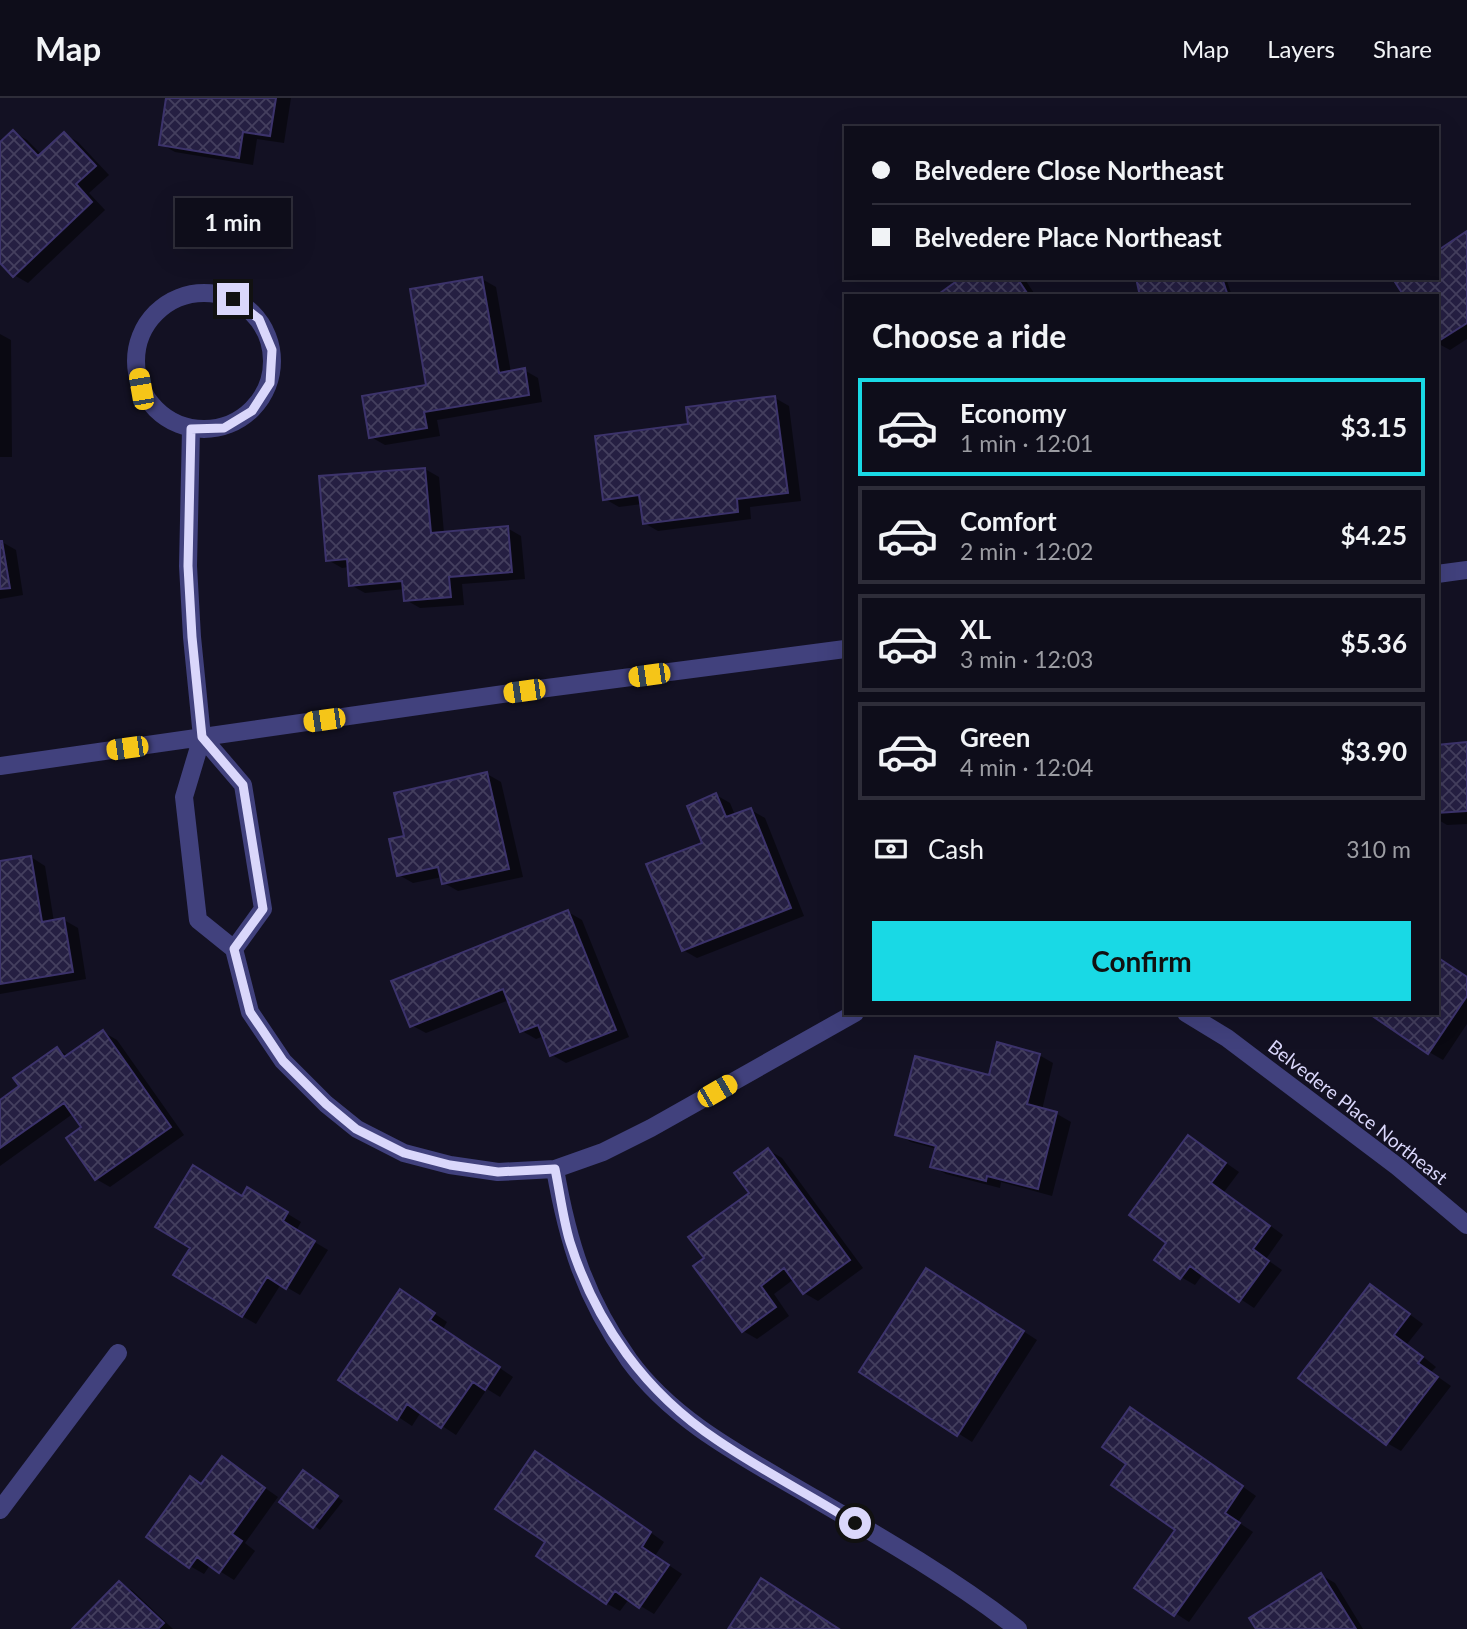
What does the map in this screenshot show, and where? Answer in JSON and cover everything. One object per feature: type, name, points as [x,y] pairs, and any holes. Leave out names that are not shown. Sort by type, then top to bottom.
[{"type":"street","points":[[201,292],[233,299],[259,319],[272,350],[270,383],[252,411],[224,428],[191,429],[160,415],[141,389],[135,356],[145,324],[169,301],[201,292]]},
{"type":"street","points":[[191,429],[188,566],[202,737],[184,797],[198,919],[234,949],[250,1012],[283,1061],[326,1104],[356,1129],[404,1153],[450,1165],[498,1172],[555,1169],[603,1152],[651,1128],[851,1015]]},
{"type":"street","points":[[1439,574],[1467,570]]},
{"type":"street","points":[[0,766],[844,649]]},
{"type":"street","points":[[202,737],[243,785],[263,909],[234,949]]},
{"type":"street","name":"Belvedere Place Northeast","points":[[1189,1015],[1227,1038],[1398,1167],[1467,1225]]},
{"type":"street","points":[[555,1169],[569,1240],[585,1284],[631,1363],[672,1406],[717,1440],[940,1574],[1018,1629]]},
{"type":"street","points":[[0,1510],[118,1353]]},
{"type":"building","points":[[166,98],[276,98],[270,136],[243,132],[239,158],[159,145]]},
{"type":"building","points":[[13,130],[38,156],[64,132],[96,166],[76,184],[92,202],[13,277],[0,263],[0,142]]},
{"type":"building","points":[[1467,231],[1467,323],[1439,341],[1439,294],[1403,294],[1394,280],[1439,280],[1439,250]]},
{"type":"building","points":[[482,277],[499,373],[525,368],[529,395],[424,412],[427,428],[369,438],[362,396],[426,385],[410,289]]},
{"type":"building","points":[[958,280],[1018,280],[1028,294],[939,294]]},
{"type":"building","points":[[1136,280],[1223,280],[1227,294],[1140,294]]},
{"type":"building","points":[[775,396],[788,493],[737,499],[738,512],[643,524],[639,495],[603,500],[595,436],[688,424],[686,407]]},
{"type":"building","points":[[425,468],[431,533],[508,526],[512,572],[449,577],[451,597],[404,601],[402,581],[349,586],[347,559],[326,561],[319,476]]},
{"type":"building","points":[[2,541],[10,588],[0,589]]},
{"type":"building","points":[[1467,742],[1467,811],[1439,813],[1439,745]]},
{"type":"building","points":[[487,772],[509,869],[442,884],[438,867],[397,876],[389,839],[404,836],[394,793]]},
{"type":"building","points":[[716,793],[726,817],[751,808],[791,908],[682,951],[646,864],[702,843],[687,806]]},
{"type":"building","points":[[31,856],[42,922],[64,918],[73,972],[0,984],[0,861]]},
{"type":"building","points":[[568,910],[616,1030],[550,1056],[538,1025],[520,1032],[503,989],[410,1027],[391,981]]},
{"type":"building","points":[[1439,958],[1467,977],[1467,996],[1428,1054],[1371,1015],[1439,1015]]},
{"type":"building","points":[[103,1030],[171,1127],[95,1180],[66,1138],[81,1127],[64,1103],[0,1148],[0,1100],[19,1086],[13,1078],[57,1047],[64,1057]]},
{"type":"building","points":[[997,1042],[1040,1054],[1027,1104],[1057,1112],[1038,1189],[987,1176],[986,1181],[930,1167],[936,1146],[895,1135],[915,1056],[989,1075]]},
{"type":"building","points":[[1188,1135],[1226,1163],[1211,1183],[1270,1226],[1253,1249],[1269,1261],[1239,1302],[1190,1266],[1180,1279],[1154,1260],[1166,1243],[1129,1215]]},
{"type":"building","points":[[768,1148],[850,1260],[803,1294],[784,1268],[761,1286],[776,1307],[742,1332],[693,1266],[704,1258],[688,1237],[749,1193],[734,1173]]},
{"type":"building","points":[[193,1165],[242,1196],[247,1187],[288,1212],[283,1221],[315,1241],[286,1289],[267,1277],[242,1317],[173,1275],[190,1248],[155,1227]]},
{"type":"building","points":[[926,1268],[1024,1331],[957,1436],[859,1372]]},
{"type":"building","points":[[1370,1284],[1410,1314],[1394,1335],[1423,1357],[1418,1363],[1438,1377],[1386,1445],[1298,1378]]},
{"type":"building","points":[[400,1289],[435,1313],[430,1320],[500,1367],[485,1390],[473,1382],[441,1428],[407,1404],[397,1420],[338,1380]]},
{"type":"building","points":[[1130,1407],[1243,1486],[1225,1513],[1240,1523],[1174,1616],[1134,1588],[1175,1530],[1111,1485],[1126,1464],[1102,1447]]},
{"type":"building","points":[[535,1451],[651,1532],[642,1547],[669,1565],[639,1608],[615,1591],[606,1604],[536,1556],[545,1542],[495,1509]]},
{"type":"building","points":[[222,1456],[265,1488],[232,1534],[242,1541],[219,1573],[197,1557],[189,1568],[146,1537],[190,1476],[201,1484]]},
{"type":"building","points":[[303,1470],[338,1496],[313,1528],[279,1502]]},
{"type":"building","points":[[1321,1573],[1356,1629],[1256,1629],[1249,1618]]},
{"type":"building","points":[[761,1578],[839,1629],[728,1629]]},
{"type":"building","points":[[119,1581],[164,1623],[158,1629],[72,1629]]},
{"type":"route","points":[[233,299],[259,319],[272,350],[270,383],[252,411],[224,428],[191,429],[188,470],[188,566],[202,737],[243,785],[263,909],[234,949],[250,1012],[283,1061],[326,1104],[356,1129],[404,1153],[450,1165],[498,1172],[555,1169],[569,1240],[585,1284],[601,1317],[631,1363],[672,1406],[717,1440],[855,1523]]}]
